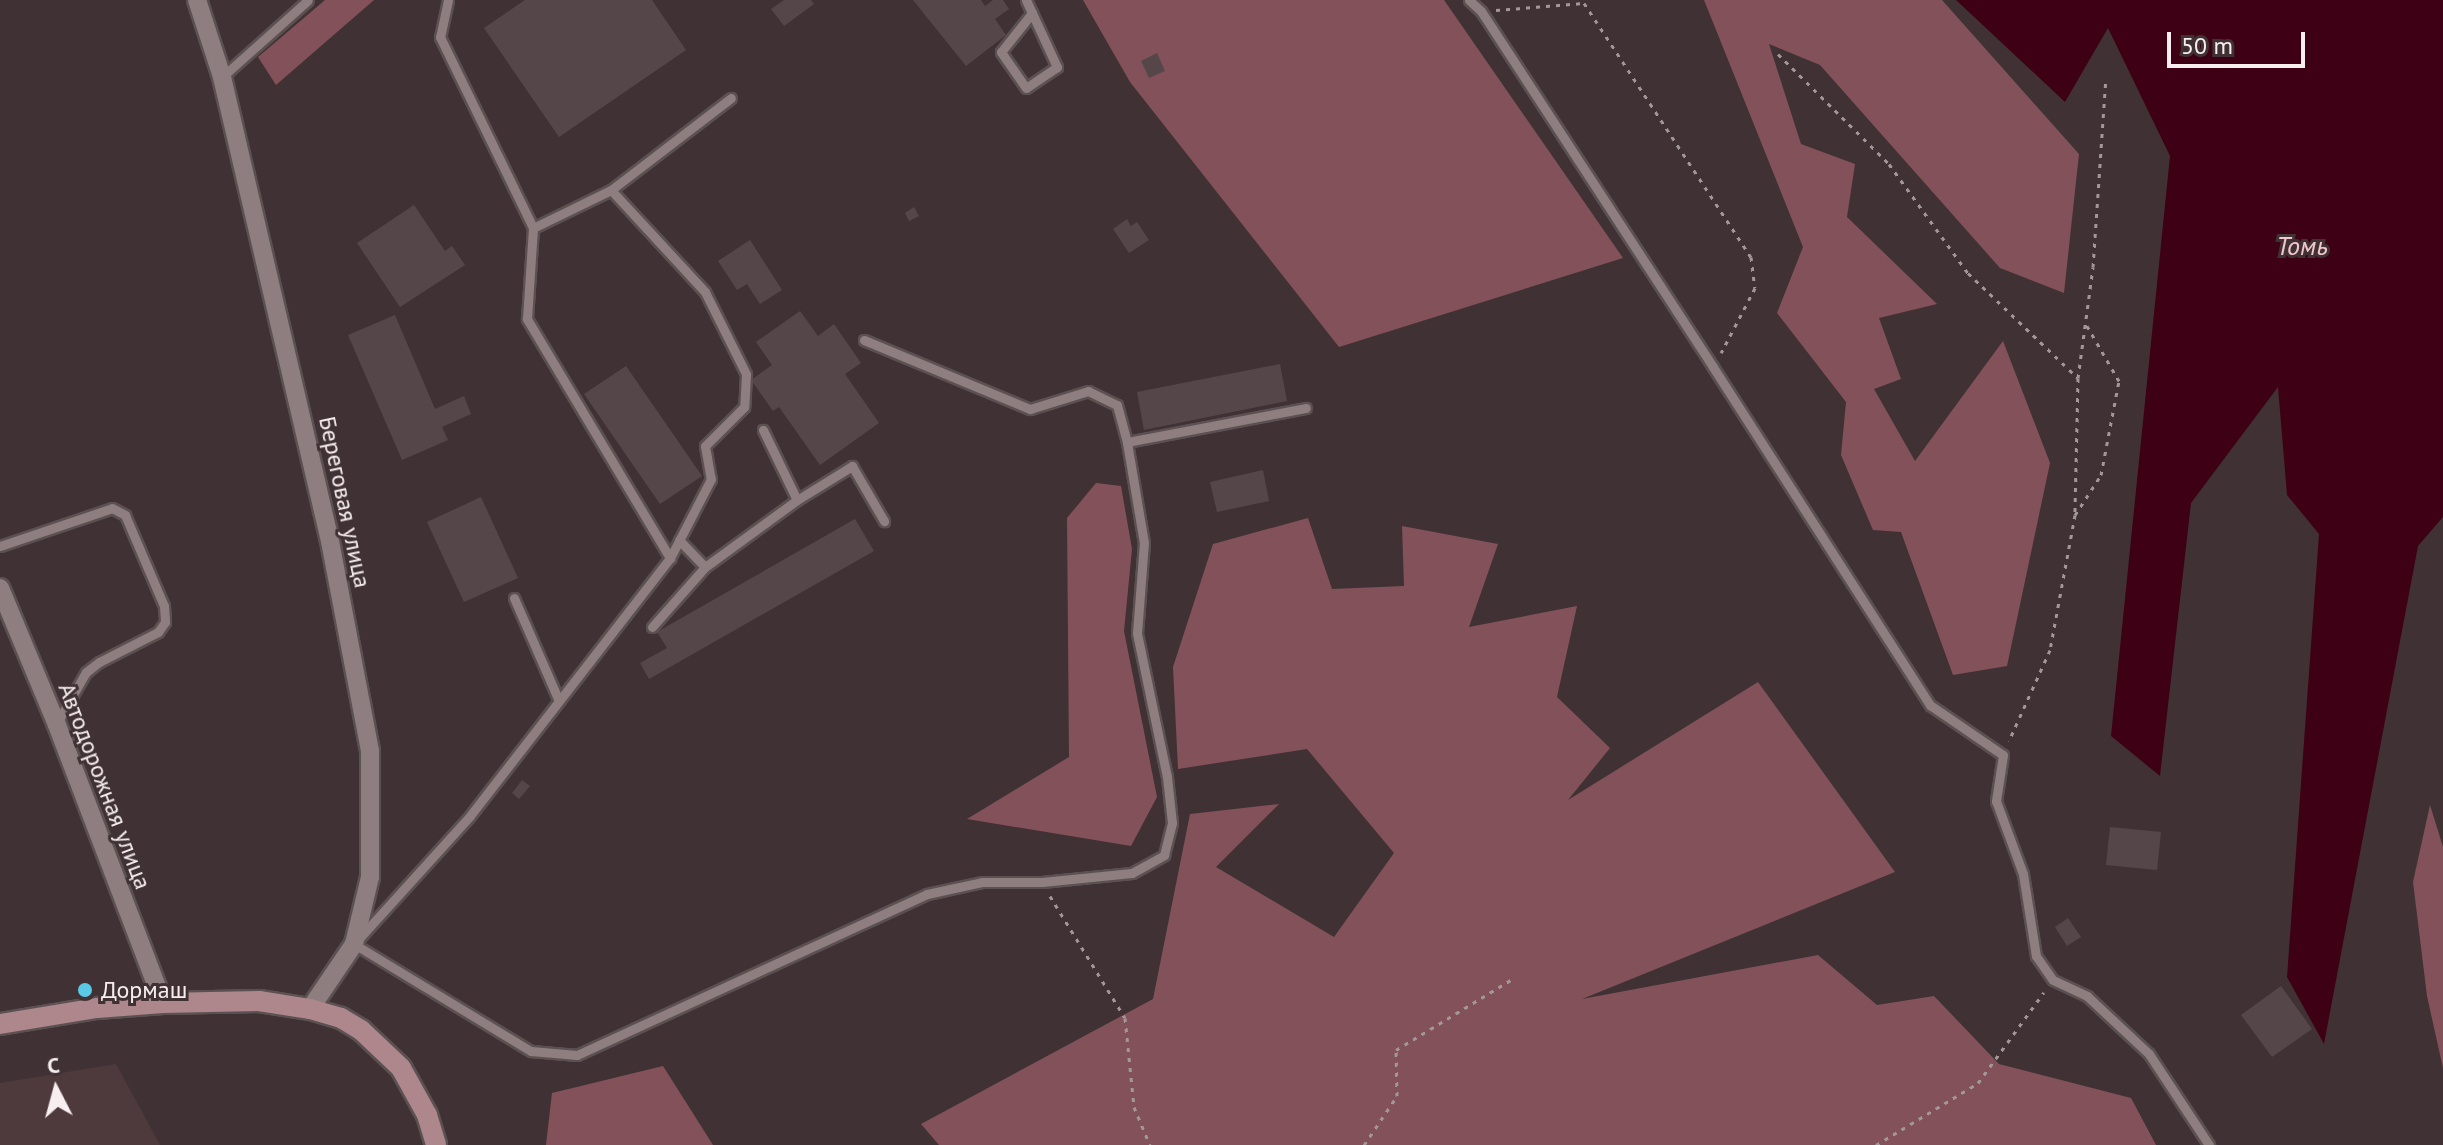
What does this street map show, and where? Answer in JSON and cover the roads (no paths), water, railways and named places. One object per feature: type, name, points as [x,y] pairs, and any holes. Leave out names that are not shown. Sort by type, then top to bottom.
[{"type":"main road","points":[[0,1024],[97,1008],[163,1003],[259,1001],[310,1009],[341,1018],[361,1030],[401,1068],[427,1115],[436,1145]]},
{"type":"street","name":"Береговая улица","points":[[197,0],[222,77],[329,536],[370,751],[370,877],[354,944],[310,1009]]},
{"type":"street","name":"Автодорожная улица","points":[[0,588],[57,725],[163,1003]]},
{"type":"lane","points":[[222,77],[308,0]]},
{"type":"lane","points":[[448,0],[440,37],[533,228],[527,319],[670,558]]},
{"type":"lane","points":[[1026,0],[1057,67],[1026,88],[1001,52],[1032,13]]},
{"type":"lane","points":[[1469,0],[1481,11],[1930,705],[2003,755],[1996,801],[2023,874],[2036,956],[2053,980],[2087,996],[2149,1054],[2209,1145]]},
{"type":"lane","points":[[533,228],[611,190],[731,98]]},
{"type":"lane","points":[[611,190],[705,292],[746,374],[744,407],[705,446],[711,479],[670,558],[470,816],[354,944],[531,1051],[577,1055],[927,894],[982,882],[1042,882],[1132,873],[1164,855],[1172,823],[1167,777],[1137,633],[1144,543],[1127,442],[1117,405],[1088,391],[1030,409],[864,340]]},
{"type":"lane","points":[[1127,442],[1306,408]]},
{"type":"lane","points":[[763,430],[797,500]]},
{"type":"lane","points":[[652,627],[705,567],[797,500],[852,466],[884,521]]},
{"type":"lane","points":[[0,546],[112,508],[125,515],[164,606],[165,622],[158,632],[99,662],[86,672],[57,725]]},
{"type":"lane","points":[[679,540],[705,567]]},
{"type":"lane","points":[[514,598],[559,701]]},
{"type":"water","name":"Томь","points":[[1956,0],[2443,0],[2443,517],[2418,546],[2324,1044],[2287,977],[2319,534],[2287,495],[2278,387],[2191,503],[2160,776],[2111,736],[2170,156],[2108,28],[2065,102]]},
{"type":"place","name":"Дормаш","points":[[85,990]]}]
